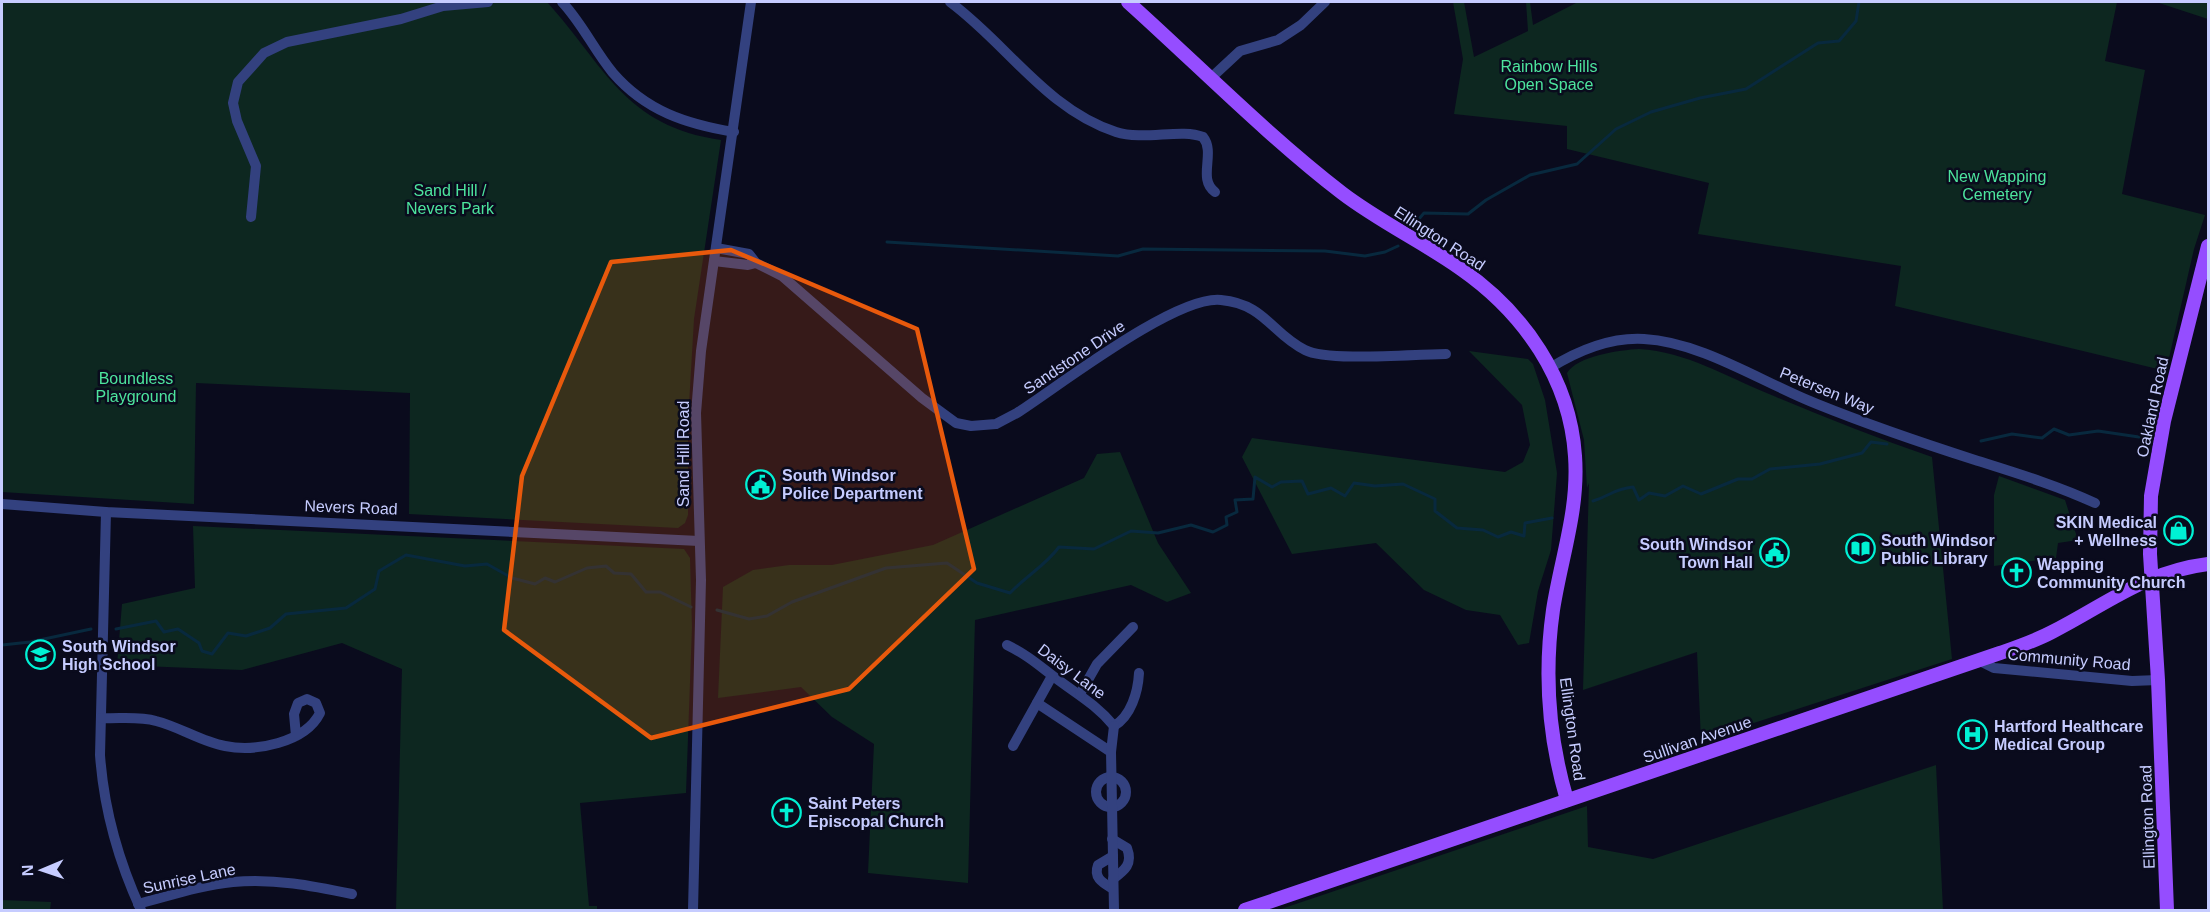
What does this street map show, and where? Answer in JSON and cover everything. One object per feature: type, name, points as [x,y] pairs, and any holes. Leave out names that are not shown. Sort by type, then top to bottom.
[{"type":"main road","name":"Ellington Road","points":[[1128,2],[1343,194],[1460,268],[1495,296],[1521,322],[1550,368],[1566,406],[1575,455],[1574,509],[1553,609],[1548,674],[1555,742],[1567,800]]},
{"type":"main road","name":"Oakland Road","points":[[2151,579],[2151,496],[2158,451],[2190,312],[2208,246]]},
{"type":"main road","name":"Sullivan Avenue","points":[[1245,910],[1980,661],[2050,633],[2119,592],[2177,570],[2208,564]]},
{"type":"main road","name":"Ellington Road","points":[[2151,579],[2158,680],[2167,910]]},
{"type":"street","points":[[251,217],[256,166],[237,121],[233,103],[238,82],[264,54],[287,42],[401,20],[443,6],[488,2]]},
{"type":"street","points":[[562,2],[613,73],[656,110],[703,127],[734,132]]},
{"type":"street","name":"Sand Hill Road","points":[[693,910],[701,640],[696,413],[700,351],[752,2]]},
{"type":"street","points":[[950,2],[967,14],[1028,75],[1067,108],[1125,134],[1203,137],[1208,145],[1207,180],[1215,192]]},
{"type":"street","points":[[1212,77],[1239,51],[1278,40],[1302,25],[1325,2]]},
{"type":"street","name":"Sandstone Drive","points":[[716,248],[749,254],[756,263],[782,276],[948,418],[956,423],[970,426],[996,424],[1017,413],[1160,318],[1190,304],[1220,299],[1243,304],[1266,316],[1305,351],[1325,356],[1446,354]]},
{"type":"street","name":"Sandstone Drive","points":[[714,261],[748,266],[756,263]]},
{"type":"street","name":"Petersen Way","points":[[1550,368],[1568,357],[1609,340],[1642,338],[1674,342],[1816,404],[1923,443],[2067,490],[2095,503]]},
{"type":"street","name":"Nevers Road","points":[[2,504],[106,512],[699,541]]},
{"type":"street","points":[[106,512],[101,765],[108,820],[139,907]]},
{"type":"street","points":[[1080,693],[1097,664],[1133,627]]},
{"type":"street","name":"Daisy Lane","points":[[1007,645],[1036,661],[1052,676],[1080,693],[1114,726]]},
{"type":"street","name":"Community Road","points":[[1980,661],[1994,668],[2158,680]]},
{"type":"street","points":[[1114,910],[1111,752],[1114,726],[1122,721],[1131,706],[1139,673]]},
{"type":"street","points":[[1013,746],[1052,676]]},
{"type":"street","points":[[1037,703],[1111,752]]},
{"type":"street","points":[[101,718],[153,720],[224,746],[251,748],[283,741],[296,735]]},
{"type":"street","points":[[1111,776],[1099,782],[1095,792],[1097,798],[1112,809]]},
{"type":"street","points":[[1111,776],[1123,783],[1128,792],[1125,799],[1112,809]]},
{"type":"street","points":[[1112,839],[1127,848],[1130,858],[1127,869],[1113,884]]},
{"type":"street","points":[[1113,855],[1098,865],[1096,872],[1098,879],[1113,884]]},
{"type":"street","name":"Sunrise Lane","points":[[139,907],[232,882],[268,881],[300,884],[352,894]]},
{"type":"highlighted area","points":[[731,250],[917,329],[974,569],[849,689],[651,738],[504,630],[522,476],[611,262]]},
{"type":"green space","name":"Sand Hill / Nevers Park","points":[[2,2],[547,2],[619,90],[639,107],[661,122],[688,133],[721,140],[694,319],[688,422],[688,515],[685,523],[678,528],[409,514],[410,393],[196,383],[194,504],[2,492]]},
{"type":"green space","points":[[1453,2],[1464,2],[1474,57],[1528,31],[1526,2],[1530,2],[1533,25],[1578,2],[2117,2],[2105,61],[2145,70],[2122,194],[2205,215],[2194,249],[2166,371],[1895,306],[1901,266],[1698,234],[1709,183],[1567,149],[1567,126],[1454,114],[1463,59]]},
{"type":"green space","points":[[2156,2],[2208,2],[2208,19]]},
{"type":"green space","points":[[1639,349],[1657,351],[1690,360],[1830,419],[1932,457],[1952,659],[1701,740],[1697,652],[1583,690],[1589,483],[1587,488],[1584,440],[1567,373],[1572,367],[1589,358]]},
{"type":"green space","points":[[1469,351],[1528,359],[1533,364],[1545,400],[1557,473],[1551,550],[1538,591],[1529,643],[1518,645],[1500,615],[1466,610],[1424,590],[1376,543],[1292,554],[1242,457],[1252,438],[1505,472],[1523,462],[1530,445],[1522,405]]},
{"type":"green space","points":[[1120,452],[1158,543],[1191,593],[1167,602],[1131,585],[975,620],[968,883],[868,873],[874,744],[832,717],[801,687],[718,698],[723,587],[753,570],[789,565],[832,565],[933,545],[1084,478],[1097,454]]},
{"type":"green space","points":[[1999,476],[2065,500],[2078,540],[2058,543],[2056,558],[1994,566],[1994,495]]},
{"type":"green space","points":[[193,526],[684,549],[690,558],[692,627],[686,793],[580,803],[589,906],[597,906],[597,910],[396,910],[402,669],[342,643],[242,670],[117,665],[122,604],[195,588]]},
{"type":"green space","points":[[1936,765],[1943,910],[1278,910],[1587,806],[1588,847],[1653,859]]},
{"type":"green space","points":[[2,900],[51,902],[50,910],[2,909]]},
{"type":"waterway","points":[[1413,226],[1424,213],[1468,214],[1486,200],[1530,175],[1577,164],[1616,129],[1651,112],[1700,98],[1746,89],[1818,43],[1839,41],[1856,21],[1859,2]]},
{"type":"waterway","points":[[887,242],[1118,256],[1143,249],[1325,251],[1365,256],[1385,252],[1398,246]]},
{"type":"waterway","points":[[1981,441],[2012,434],[2042,438],[2054,429],[2069,435],[2098,431],[2139,437]]},
{"type":"waterway","points":[[1593,501],[1621,489],[1633,487],[1639,500],[1649,493],[1665,496],[1683,486],[1701,494],[1738,479],[1752,479],[1770,469],[1820,464],[1862,453],[1871,442],[1887,444]]},
{"type":"waterway","points":[[717,610],[749,619],[767,616],[792,602],[886,568],[947,563],[977,583],[1010,593],[1059,547],[1094,549],[1131,531],[1158,533],[1191,525],[1213,532],[1227,525],[1226,517],[1237,512],[1235,500],[1253,499],[1255,477],[1272,487],[1281,482],[1302,481],[1308,494],[1331,488],[1345,496],[1354,483],[1375,486],[1403,484],[1435,499],[1435,511],[1457,528],[1483,530],[1498,537],[1511,532],[1524,536],[1525,523],[1552,518]]},
{"type":"waterway","points":[[116,629],[156,621],[164,632],[178,629],[199,643],[202,651],[212,654],[228,633],[246,636],[270,628],[286,614],[346,608],[375,589],[379,571],[406,555],[465,566],[487,564],[512,578],[535,584],[545,578],[555,582],[587,568],[606,566],[614,573],[631,574],[646,592],[660,592],[691,607]]},
{"type":"waterway","points":[[2,645],[30,642],[91,629]]},
{"type":"place","name":"South Windsor Police Department","points":[[761,484]]},
{"type":"place","name":"SKIN Medical + Wellness","points":[[2178,531]]},
{"type":"place","name":"South Windsor Public Library","points":[[1860,549]]},
{"type":"place","name":"South Windsor Town Hall","points":[[1774,553]]},
{"type":"place","name":"Wapping Community Church","points":[[2016,573]]},
{"type":"place","name":"South Windsor High School","points":[[41,655]]},
{"type":"place","name":"Hartford Healthcare Medical Group","points":[[1973,735]]},
{"type":"place","name":"Saint Peters Episcopal Church","points":[[787,812]]},
{"type":"park label","name":"Rainbow Hills Open Space","points":[[1549,75]]},
{"type":"park label","name":"New Wapping Cemetery","points":[[1997,185]]},
{"type":"park label","name":"Boundless Playground","points":[[136,387]]}]
